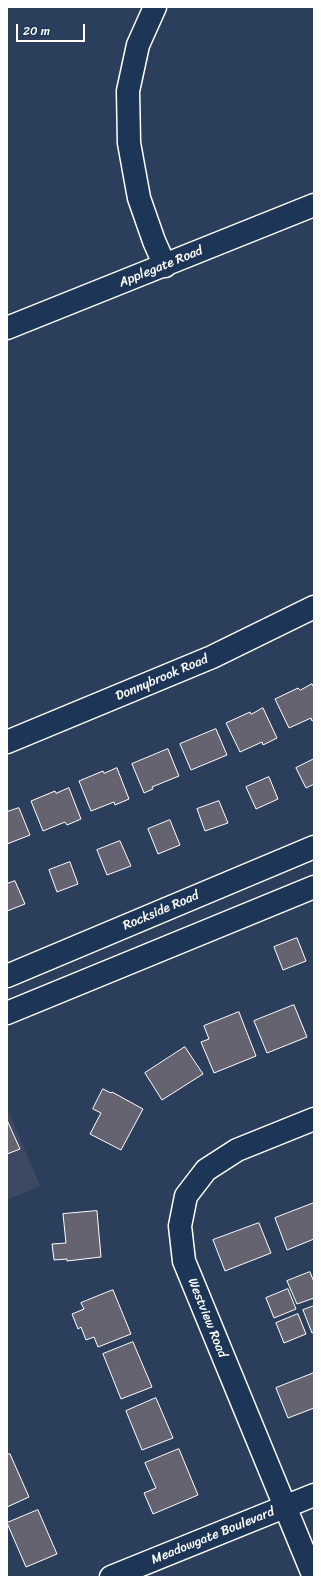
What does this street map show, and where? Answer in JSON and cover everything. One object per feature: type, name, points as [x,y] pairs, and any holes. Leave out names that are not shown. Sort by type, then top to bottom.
[{"type":"street","points":[[154,7],[138,45],[128,90],[129,143],[139,198],[154,241],[165,266]]},
{"type":"street","name":"Applegate Road","points":[[7,328],[165,266],[314,205]]},
{"type":"street","name":"Donnybrook Road","points":[[7,742],[212,657],[314,607]]},
{"type":"street","name":"Rockside Road","points":[[7,976],[314,847]]},
{"type":"street","points":[[7,1013],[314,887]]},
{"type":"street","name":"Westview Road","points":[[314,1119],[237,1150],[206,1170],[186,1196],[180,1226],[184,1261],[314,1577]]},
{"type":"street","name":"Meadowgate Boulevard","points":[[111,1577],[314,1495]]},
{"type":"shaded area","points":[[7,1107],[40,1186],[7,1200]]},
{"type":"building","points":[[312,684],[314,688],[314,720],[312,721],[311,718],[289,728],[275,699],[298,688],[300,690]]},
{"type":"building","points":[[263,708],[277,738],[263,745],[262,742],[240,752],[226,723]]},
{"type":"building","points":[[216,729],[227,755],[191,770],[180,744]]},
{"type":"building","points":[[168,749],[179,776],[152,787],[153,789],[144,793],[132,764]]},
{"type":"building","points":[[314,759],[314,784],[306,788],[296,768]]},
{"type":"building","points":[[117,768],[129,799],[115,805],[114,802],[91,811],[79,781],[103,771],[104,773]]},
{"type":"building","points":[[269,777],[278,799],[256,809],[246,787]]},
{"type":"building","points":[[69,788],[81,819],[67,825],[65,822],[43,831],[31,801],[55,791],[56,793]]},
{"type":"building","points":[[219,801],[228,823],[205,831],[197,809]]},
{"type":"building","points":[[19,808],[30,835],[7,844],[7,812]]},
{"type":"building","points":[[170,820],[180,845],[158,854],[148,829]]},
{"type":"building","points":[[120,841],[131,866],[107,875],[97,850]]},
{"type":"building","points":[[70,862],[78,884],[57,892],[49,870]]},
{"type":"building","points":[[15,881],[25,904],[7,911],[7,884]]},
{"type":"building","points":[[297,938],[306,961],[283,970],[274,947]]},
{"type":"building","points":[[294,1005],[307,1037],[267,1053],[254,1021]]},
{"type":"building","points":[[239,1012],[256,1056],[214,1073],[201,1042],[209,1039],[204,1026]]},
{"type":"building","points":[[185,1047],[203,1074],[162,1100],[145,1073]]},
{"type":"building","points":[[103,1089],[111,1093],[112,1092],[143,1109],[121,1150],[90,1134],[101,1113],[93,1109]]},
{"type":"building","points":[[7,1120],[20,1149],[7,1154]]},
{"type":"building","points":[[314,1203],[314,1239],[287,1250],[275,1218]]},
{"type":"building","points":[[97,1211],[101,1257],[67,1261],[67,1259],[54,1260],[52,1244],[66,1243],[63,1214]]},
{"type":"building","points":[[259,1223],[271,1253],[225,1271],[213,1240]]},
{"type":"building","points":[[310,1272],[314,1282],[314,1298],[297,1304],[287,1281]]},
{"type":"building","points":[[288,1289],[296,1309],[274,1318],[266,1298]]},
{"type":"building","points":[[113,1290],[131,1334],[98,1347],[94,1337],[86,1340],[81,1327],[78,1329],[72,1314],[84,1309],[81,1303]]},
{"type":"building","points":[[314,1306],[314,1332],[312,1333],[303,1310]]},
{"type":"building","points":[[298,1314],[306,1334],[284,1343],[276,1323]]},
{"type":"building","points":[[133,1342],[152,1387],[121,1399],[103,1354]]},
{"type":"building","points":[[314,1373],[314,1408],[288,1418],[276,1388]]},
{"type":"building","points":[[156,1398],[173,1438],[142,1450],[126,1411]]},
{"type":"building","points":[[179,1449],[198,1495],[153,1514],[144,1493],[156,1488],[145,1463]]},
{"type":"building","points":[[10,1454],[29,1497],[7,1507],[7,1455]]},
{"type":"building","points":[[38,1510],[57,1554],[26,1567],[7,1523]]}]
